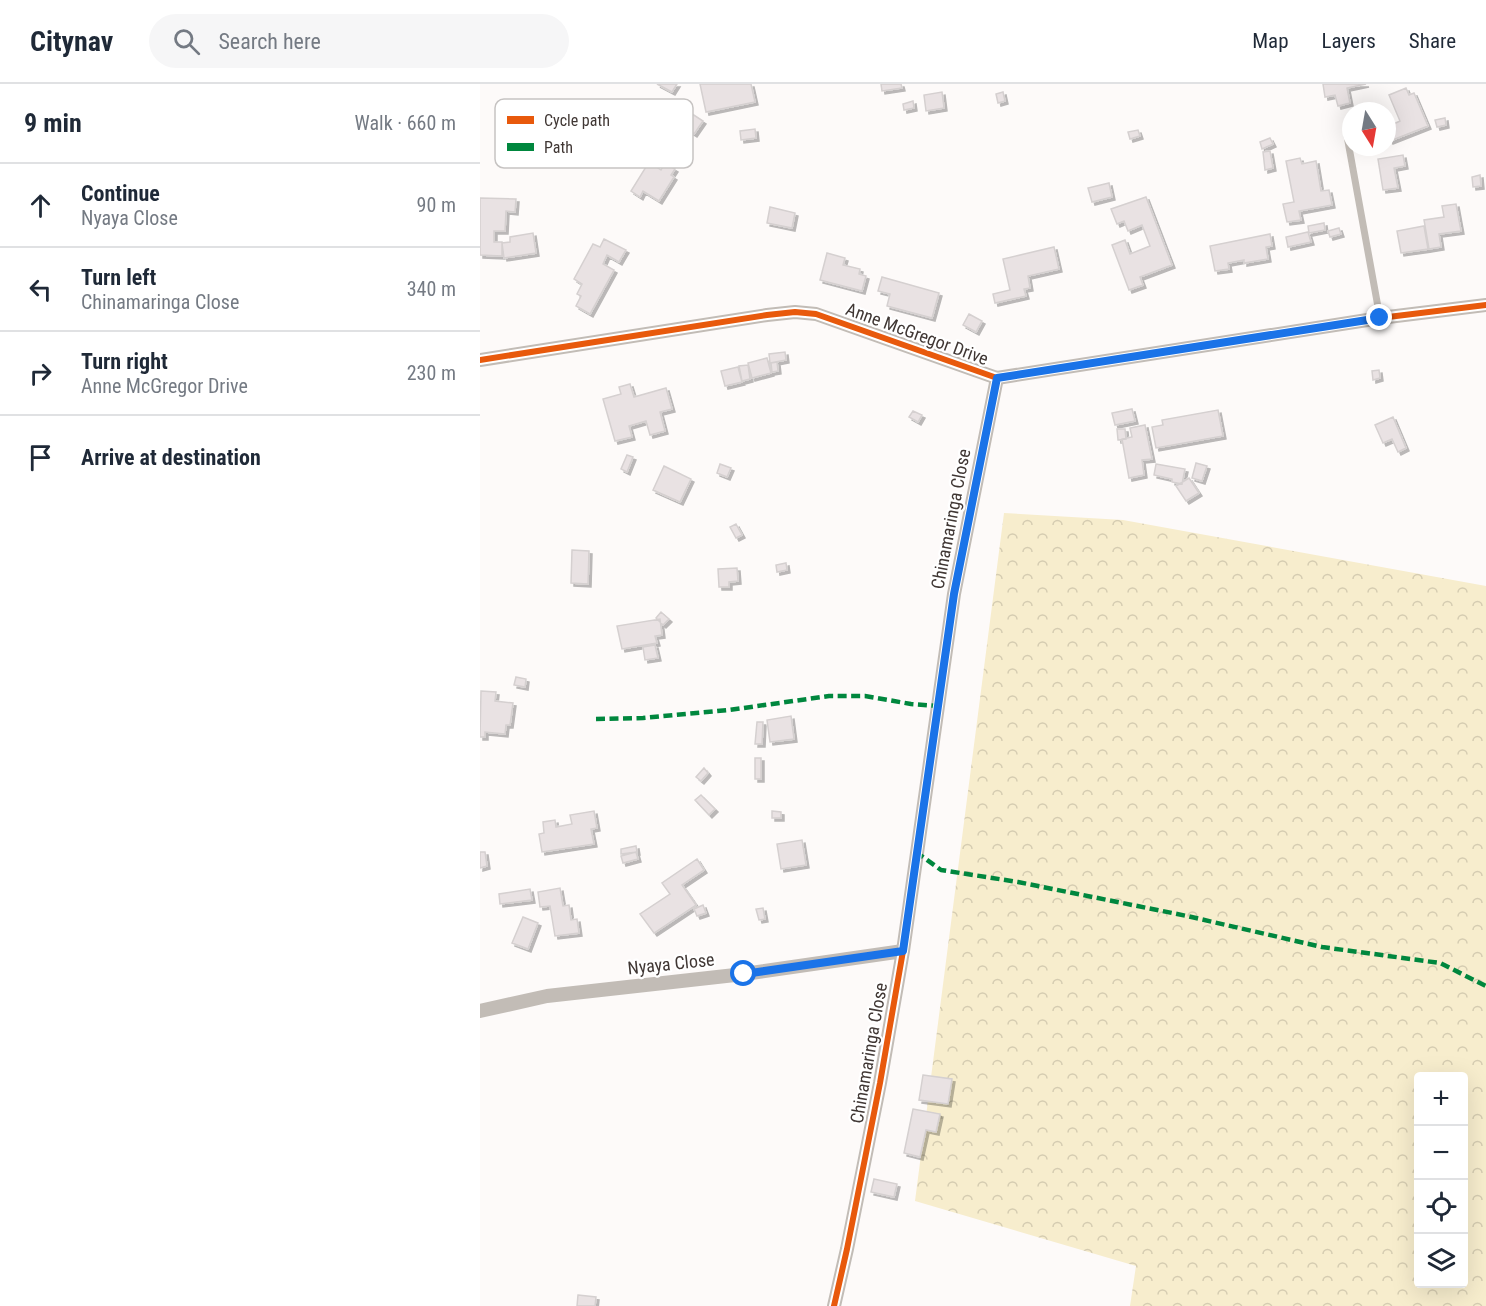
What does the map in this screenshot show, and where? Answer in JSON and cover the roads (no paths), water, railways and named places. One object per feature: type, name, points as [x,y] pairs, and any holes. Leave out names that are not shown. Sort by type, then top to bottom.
[{"type":"street","name":"Anne McGregor Drive","points":[[480,360],[795,312],[816,314],[997,378],[1380,318],[1486,305]]},
{"type":"street","name":"Chinamaringa Close","points":[[834,1306],[880,1083],[903,951],[954,594],[997,378]]},
{"type":"street","name":"Nyaya Close","points":[[480,1011],[547,996],[744,974],[903,951]]},
{"type":"lane","points":[[1351,156],[1380,318]]}]
